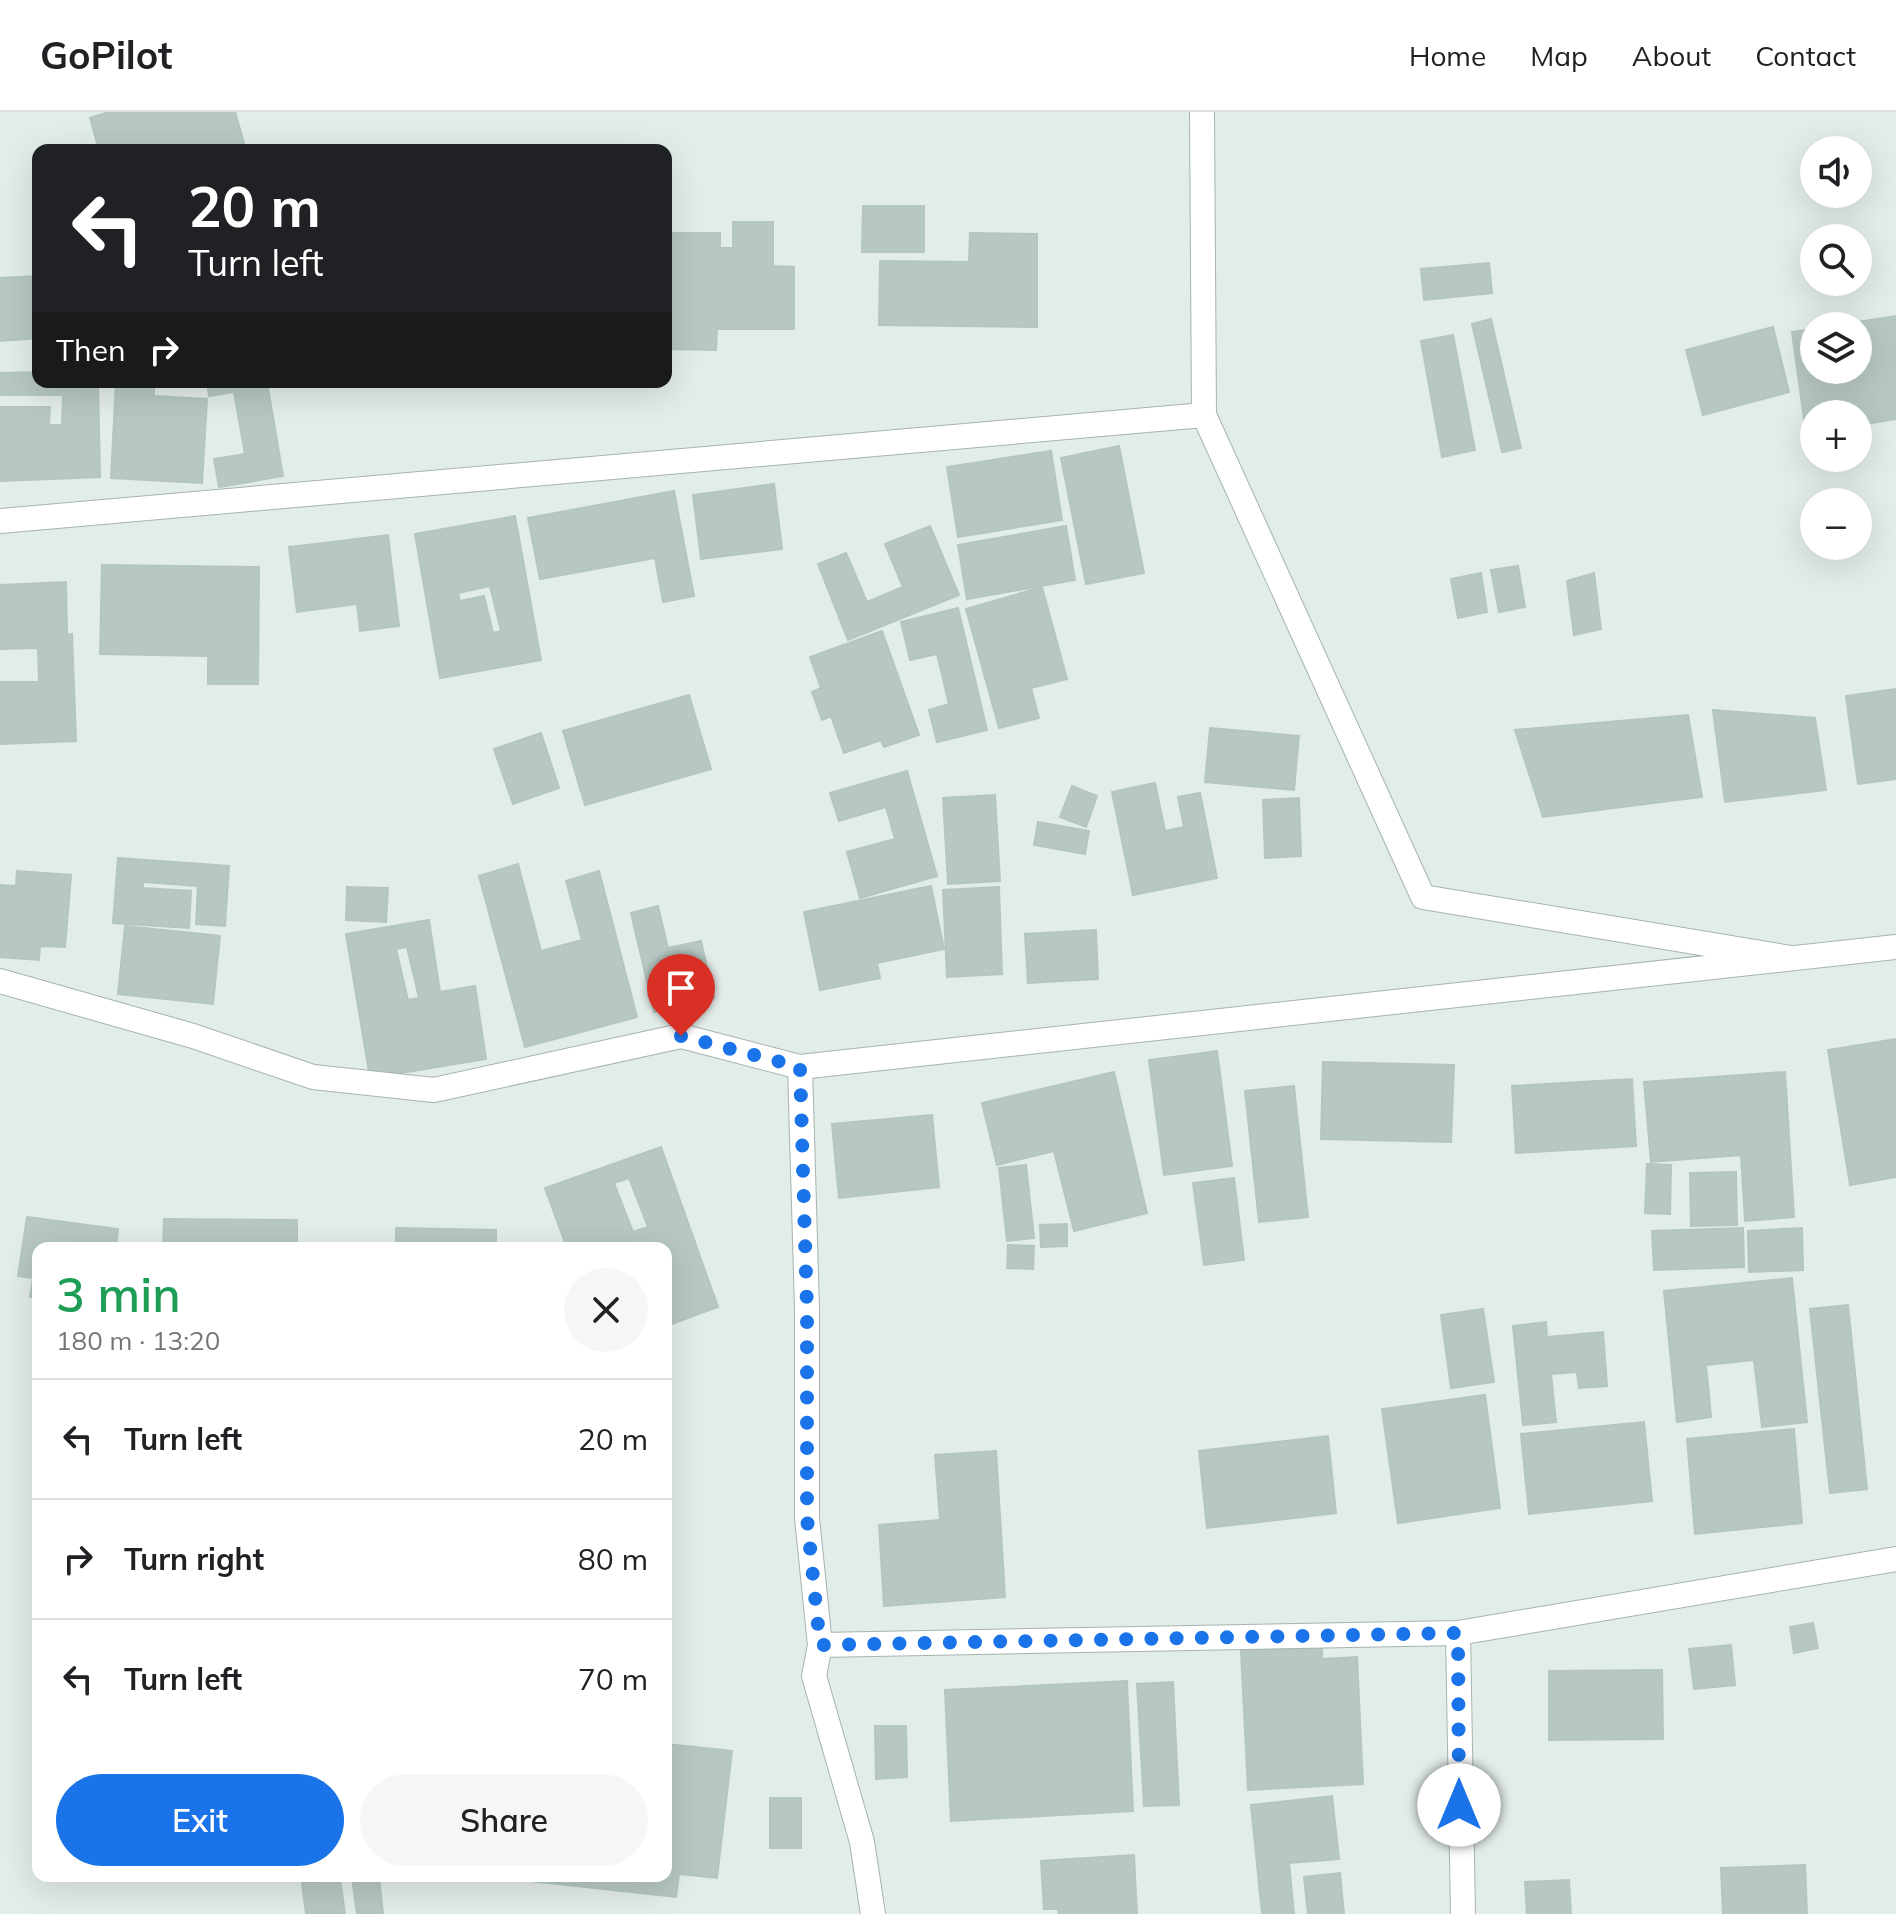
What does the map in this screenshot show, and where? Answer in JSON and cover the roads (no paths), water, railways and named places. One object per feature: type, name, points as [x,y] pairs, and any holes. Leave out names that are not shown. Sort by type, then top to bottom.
[{"type":"street","points":[[1202,112],[1204,415],[1423,897],[1791,958]]},
{"type":"street","points":[[0,521],[1204,415]]},
{"type":"street","points":[[0,981],[193,1036],[313,1077],[434,1090],[681,1036],[800,1067],[1896,947]]},
{"type":"street","points":[[800,1067],[807,1309],[807,1518],[820,1645],[814,1676],[862,1842],[873,1914]]},
{"type":"street","points":[[820,1645],[1458,1633],[1896,1559]]},
{"type":"street","points":[[1458,1633],[1463,1914]]}]
